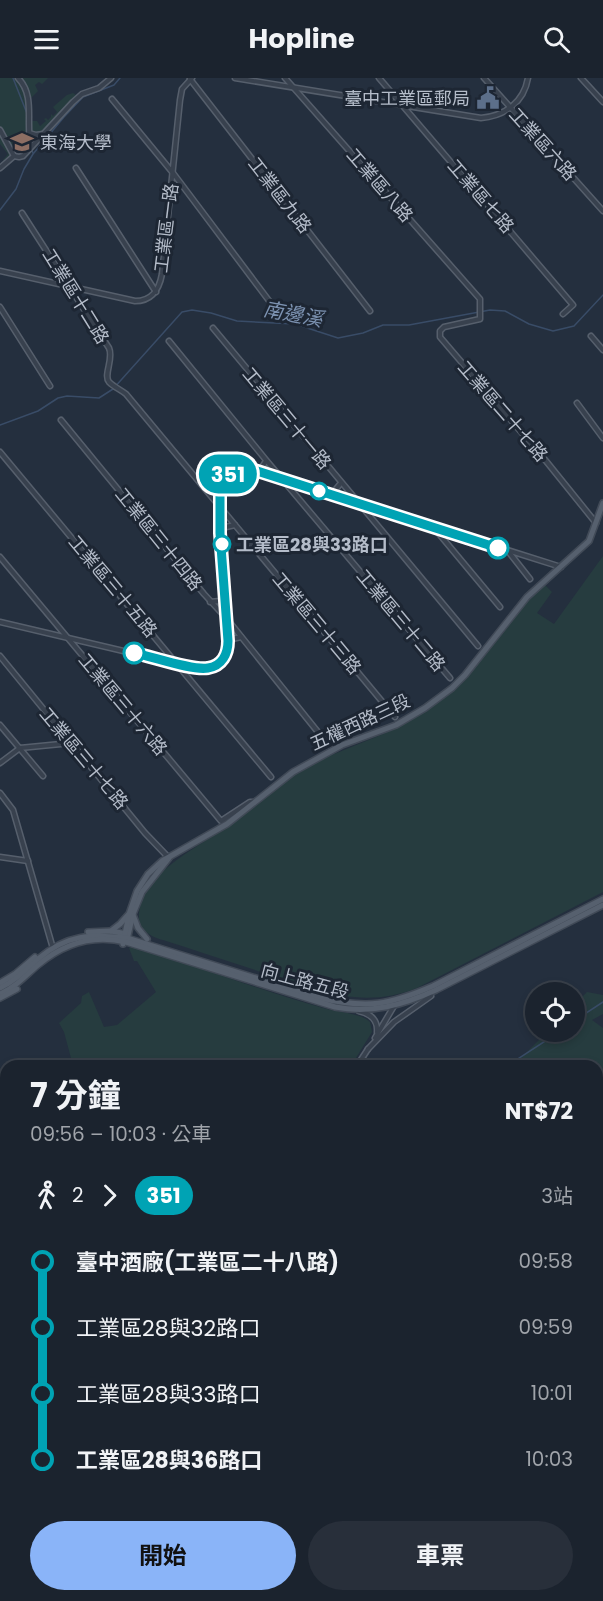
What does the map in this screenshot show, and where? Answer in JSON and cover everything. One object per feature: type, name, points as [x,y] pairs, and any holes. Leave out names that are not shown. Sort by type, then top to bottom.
[{"type":"main road","name":"五權西路三段","points":[[125,939],[137,891],[162,861],[227,824],[284,778],[309,762],[364,736],[396,725],[439,699],[465,675],[527,597],[589,541],[603,503]]},
{"type":"main road","name":"向上路五段","points":[[395,1003],[434,987],[603,899]]},
{"type":"main road","name":"向上路五段","points":[[0,988],[18,978],[41,957],[60,944],[93,934],[125,939],[335,1007],[363,1009],[411,1002],[603,905]]},
{"type":"main road","points":[[111,931],[131,914],[147,939]]},
{"type":"main road","name":"向上路五段","points":[[0,983],[52,945],[81,933],[111,931],[125,939]]},
{"type":"main road","name":"向上路五段","points":[[0,996],[18,988],[46,963],[64,951],[85,943],[125,939]]},
{"type":"street","points":[[18,78],[27,92],[30,147]]},
{"type":"street","points":[[0,168],[14,156],[21,157],[82,94],[99,88],[111,78]]},
{"type":"street","points":[[235,78],[481,118],[498,115],[521,98],[528,78]]},
{"type":"street","points":[[275,84],[283,78]]},
{"type":"street","name":"工業區八路","points":[[283,78],[475,292],[480,299],[480,319]]},
{"type":"street","name":"工業區七路","points":[[379,78],[573,304],[563,314]]},
{"type":"street","name":"工業區六路","points":[[484,78],[603,211]]},
{"type":"street","points":[[581,78],[603,102]]},
{"type":"street","name":"工業區一路","points":[[0,271],[138,301],[156,292],[162,274],[180,100],[182,89],[191,79]]},
{"type":"street","name":"工業區九路","points":[[191,79],[370,311]]},
{"type":"street","points":[[306,102],[313,91]]},
{"type":"street","points":[[383,103],[390,91]]},
{"type":"street","points":[[112,99],[173,173],[279,314]]},
{"type":"street","points":[[414,118],[420,108]]},
{"type":"street","points":[[29,128],[33,135],[44,133]]},
{"type":"street","points":[[0,130],[14,156]]},
{"type":"street","points":[[162,160],[167,161],[174,156]]},
{"type":"street","points":[[76,168],[156,292]]},
{"type":"street","points":[[171,191],[177,187],[184,188]]},
{"type":"street","name":"工業區十二路","points":[[22,213],[111,351],[107,376],[110,383]]},
{"type":"street","points":[[52,282],[58,277],[60,271]]},
{"type":"street","points":[[79,299],[83,290]]},
{"type":"street","points":[[0,307],[50,386]]},
{"type":"street","name":"工業區二十七路","points":[[480,319],[444,327],[439,335],[597,524]]},
{"type":"street","name":"工業區三十一路","points":[[213,328],[478,646]]},
{"type":"street","points":[[591,336],[603,350]]},
{"type":"street","name":"工業區三十二路","points":[[169,341],[450,678]]},
{"type":"street","name":"工業區三十三路","points":[[110,383],[122,391],[395,717]]},
{"type":"street","points":[[577,403],[603,438]]},
{"type":"street","name":"工業區三十四路","points":[[61,420],[326,742]]},
{"type":"street","name":"工業區三十五路","points":[[0,452],[271,777]]},
{"type":"street","points":[[257,471],[266,460]]},
{"type":"street","points":[[206,491],[212,491],[220,486],[226,476],[234,470],[244,468],[508,551],[526,560],[561,567]]},
{"type":"street","points":[[331,495],[341,483]]},
{"type":"street","points":[[0,622],[204,669],[217,665],[225,657],[228,645],[220,533],[220,486]]},
{"type":"street","points":[[299,499],[301,491],[308,488]]},
{"type":"street","points":[[374,523],[374,516],[381,510]]},
{"type":"street","points":[[220,533],[226,527],[235,525]]},
{"type":"street","points":[[434,528],[500,606]]},
{"type":"street","points":[[449,545],[451,539],[456,535]]},
{"type":"street","points":[[508,551],[530,579]]},
{"type":"street","name":"工業區三十六路","points":[[0,557],[221,821],[243,806],[254,802]]},
{"type":"street","points":[[522,569],[526,560]]},
{"type":"street","points":[[210,602],[220,601],[226,594]]},
{"type":"street","points":[[48,633],[55,621]]},
{"type":"street","points":[[228,645],[232,639],[241,637]]},
{"type":"street","points":[[81,653],[83,645],[88,642]]},
{"type":"street","points":[[150,656],[158,652],[160,644]]},
{"type":"street","name":"工業區三十七路","points":[[0,656],[169,858]]},
{"type":"street","points":[[188,677],[196,667]]},
{"type":"street","points":[[0,725],[44,776]]},
{"type":"street","points":[[0,763],[20,748],[71,743]]},
{"type":"street","points":[[0,793],[13,810],[52,945]]},
{"type":"street","points":[[0,857],[28,861]]},
{"type":"street","points":[[368,1049],[394,1022],[430,996]]},
{"type":"street","points":[[361,1060],[395,1003]]},
{"type":"street","points":[[358,1011],[374,1019],[378,1026],[377,1035]]},
{"type":"green space","points":[[0,78],[48,78],[42,84],[39,82],[35,85],[38,91],[30,99],[32,121],[37,121],[40,126],[46,121],[44,119],[48,120],[51,114],[53,116],[57,112],[53,107],[67,95],[73,93],[76,95],[47,129],[36,139],[14,147],[5,162],[3,160],[8,154],[0,144],[2,135],[0,131]]},
{"type":"green space","points":[[603,556],[603,892],[417,988],[377,997],[340,995],[303,986],[158,938],[142,928],[139,913],[143,899],[150,886],[172,864],[232,822],[295,773],[411,720],[457,688],[522,605],[545,585],[552,592],[537,613],[554,624]]},
{"type":"green space","points":[[134,946],[278,995],[362,1017],[370,1022],[372,1032],[355,1060],[70,1060],[64,1032],[59,1023],[81,1003],[82,996],[89,992],[104,1027],[117,1025],[156,992],[137,961],[134,961],[129,948]]},
{"type":"green space","points":[[587,992],[603,995],[603,1014],[592,1020],[603,1028],[603,1060],[519,1060],[537,1042],[585,1042],[585,994]]},
{"type":"waterway","points":[[13,78],[28,116]]},
{"type":"waterway","points":[[0,210],[16,189],[33,154],[64,117],[83,97],[114,85],[120,78]]},
{"type":"waterway","points":[[27,133],[26,137],[33,153]]},
{"type":"waterway","name":"南邊溪","points":[[0,425],[38,411],[58,398],[67,396],[99,398],[113,389],[182,312],[192,310],[211,313],[237,321],[295,324],[338,338],[363,333],[383,325],[409,325],[490,310],[505,311],[529,324],[553,331],[574,326],[603,295]]},
{"type":"waterway","points":[[585,1014],[603,1002]]},
{"type":"waterway","points":[[516,1060],[544,1042]]},
{"type":"bus line","name":"351","points":[[134,653],[204,669],[217,665],[225,657],[228,641],[219,495],[222,480],[237,469],[251,469],[498,548]]},
{"type":"place","name":"臺中工業區郵局","points":[[488,98]]},
{"type":"place","name":"東海大學","points":[[22,142]]},
{"type":"place","name":"工業區28與33路口","points":[[222,544]]}]
